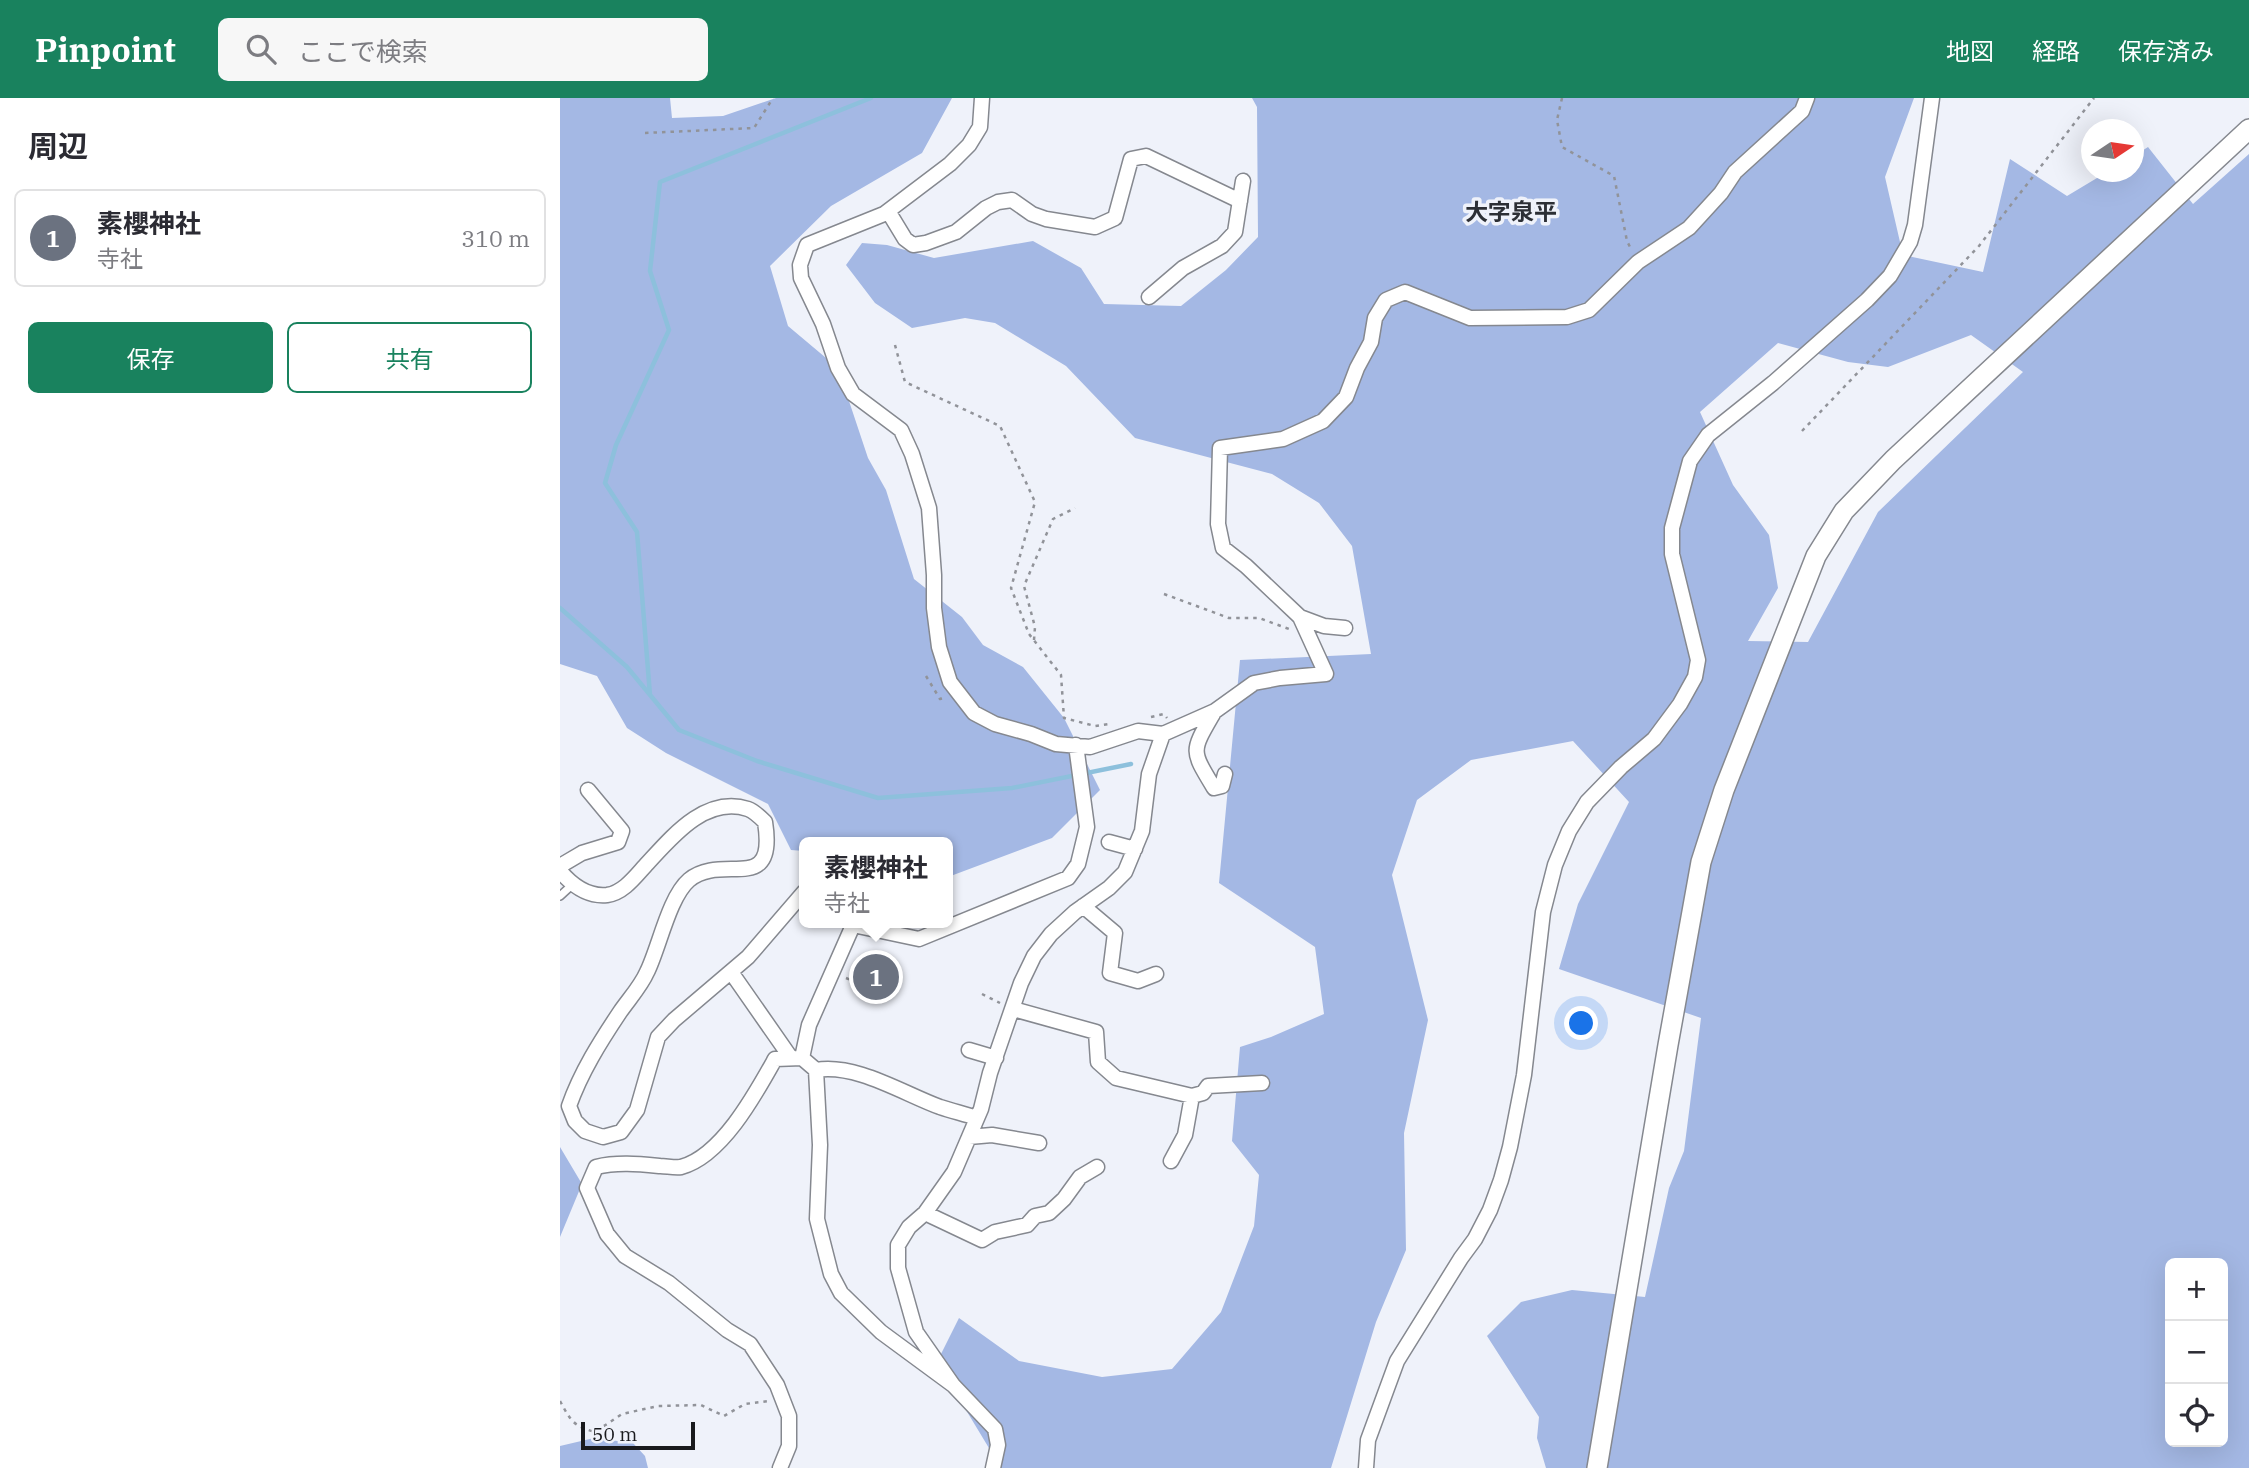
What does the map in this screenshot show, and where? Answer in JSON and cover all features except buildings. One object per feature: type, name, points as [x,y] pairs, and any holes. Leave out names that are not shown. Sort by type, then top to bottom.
[{"type":"street","points":[[982,98],[980,127],[969,145],[950,164],[888,211],[807,245],[800,265],[801,278],[823,324],[838,368],[853,394],[901,430],[912,454],[929,508],[936,629],[950,682],[974,713],[995,724],[1056,744],[1090,747],[1138,731],[1170,732],[1215,711],[1254,683],[1326,674],[1300,617]]},
{"type":"street","points":[[1345,628],[1324,626],[1300,617],[1223,548],[1218,524],[1220,448],[1283,439],[1323,421],[1346,397],[1371,342],[1375,318],[1387,300],[1405,292],[1470,318],[1567,317],[1589,310],[1638,262],[1689,228],[1721,193],[1735,172],[1802,111],[1807,98]]},
{"type":"street","points":[[1366,1468],[1368,1440],[1397,1361],[1475,1239],[1501,1181],[1524,1076],[1543,912],[1555,865],[1587,802],[1621,767],[1654,739],[1680,704],[1695,677],[1698,660],[1672,554],[1672,528],[1690,461],[1708,435],[1773,383],[1891,276],[1910,242],[1915,225],[1932,98]]},
{"type":"street","points":[[1597,1468],[1701,862],[1724,790],[1816,556],[1844,511],[1893,460],[2249,129]]},
{"type":"street","points":[[888,211],[905,239],[913,245],[956,232],[986,208],[998,202],[1012,200],[1032,214],[1046,219],[1095,227],[1115,218],[1132,159],[1146,156],[1240,201]]},
{"type":"street","points":[[1149,297],[1183,268],[1222,246],[1235,232],[1243,181]]},
{"type":"street","points":[[1215,711],[1197,740],[1196,757],[1214,788],[1222,786],[1225,774]]},
{"type":"street","points":[[993,1468],[998,1445],[995,1429],[953,1385],[916,1332],[898,1268],[898,1245],[909,1227],[925,1213],[954,1172],[977,1118],[1013,1009],[1034,956],[1051,934],[1125,872],[1142,831],[1149,774],[1170,732]]},
{"type":"street","points":[[953,925],[1068,878],[1078,863],[1087,827],[1076,745]]},
{"type":"street","points":[[560,866],[582,853],[618,842],[622,831],[588,790]]},
{"type":"street","points":[[560,871],[572,885],[584,891],[607,895],[628,885],[668,841],[713,808],[730,806],[751,809],[765,822],[769,846],[762,861],[752,868],[705,871],[689,880],[683,887],[647,973],[578,1079],[569,1106],[575,1121],[585,1131],[603,1137],[621,1132],[637,1110],[658,1037],[748,957],[799,898]]},
{"type":"street","points":[[1109,842],[1135,849]]},
{"type":"street","points":[[1083,906],[1115,933],[1110,973],[1138,981],[1156,974]]},
{"type":"street","points":[[796,1058],[851,928]]},
{"type":"street","points":[[871,928],[919,939],[946,928]]},
{"type":"street","points":[[731,972],[796,1058],[816,1070],[825,1068],[850,1071],[939,1107],[977,1118]]},
{"type":"street","points":[[1013,1009],[1096,1032],[1098,1062],[1116,1078],[1192,1096],[1203,1093],[1208,1086],[1262,1083]]},
{"type":"street","points":[[969,1050],[996,1058]]},
{"type":"street","points":[[780,1468],[789,1446],[789,1416],[777,1385],[750,1344],[727,1330],[669,1283],[625,1256],[607,1234],[587,1188],[596,1167],[609,1164],[680,1167],[699,1158],[716,1146],[757,1091],[775,1059],[796,1058]]},
{"type":"street","points":[[816,1070],[820,1145],[817,1219],[831,1274],[841,1293],[881,1332],[953,1385]]},
{"type":"street","points":[[1171,1161],[1185,1135],[1192,1096]]},
{"type":"street","points":[[969,1137],[992,1135],[1039,1143]]},
{"type":"street","points":[[925,1213],[982,1240],[1002,1225],[1027,1225],[1035,1216],[1049,1213],[1064,1199],[1080,1177],[1097,1167]]},
{"type":"lane","points":[[560,896],[572,885]]},
{"type":"path","points":[[645,133],[754,128],[774,98]]},
{"type":"path","points":[[1562,98],[1557,121],[1562,147],[1614,176],[1627,241],[1638,262]]},
{"type":"path","points":[[1802,431],[1979,246],[2094,98]]},
{"type":"path","points":[[895,345],[905,382],[1000,426],[1035,502],[1011,588],[1034,640],[1061,675],[1064,718],[1095,726],[1109,724]]},
{"type":"path","points":[[1034,640],[1035,627],[1024,586],[1025,580],[1034,566],[1053,519],[1075,508]]},
{"type":"path","points":[[1164,593],[1229,618],[1259,618],[1308,636]]},
{"type":"path","points":[[1150,717],[1164,714],[1170,732]]},
{"type":"path","points":[[831,972],[884,994]]},
{"type":"path","points":[[982,994],[1013,1009]]},
{"type":"path","points":[[560,1401],[578,1427],[595,1432],[622,1414],[658,1406],[701,1405],[724,1416],[745,1404],[783,1399]]},
{"type":"shaded area","points":[[560,98],[670,98],[672,118],[723,116],[776,98],[952,98],[922,153],[831,206],[770,266],[788,326],[838,368],[868,458],[886,490],[914,579],[962,617],[983,645],[1023,667],[1064,718],[1100,790],[1052,838],[953,875],[953,837],[799,837],[799,851],[791,850],[768,804],[666,753],[627,728],[597,676],[560,664]]},
{"type":"shaded area","points":[[1252,98],[1914,98],[1885,177],[1903,255],[1983,272],[2010,159],[2067,196],[2090,182],[2144,182],[2144,150],[2148,147],[2193,204],[2249,154],[2249,1468],[1546,1468],[1537,1438],[1539,1417],[1487,1336],[1521,1302],[1572,1290],[1645,1297],[1669,1188],[1684,1151],[1701,1018],[1559,969],[1578,904],[1629,802],[1573,741],[1471,760],[1417,800],[1392,875],[1428,1020],[1404,1133],[1406,1250],[1376,1322],[1331,1468],[1001,1468],[937,1362],[959,1318],[1019,1361],[1102,1377],[1172,1369],[1221,1312],[1254,1226],[1259,1175],[1232,1141],[1240,1047],[1324,1014],[1315,947],[1219,883],[1240,660],[1371,654],[1352,546],[1319,503],[1272,474],[1135,438],[1066,366],[995,323],[965,318],[912,328],[875,303],[846,265],[862,243],[887,245],[934,258],[1033,241],[1081,268],[1104,304],[1181,306],[1226,270],[1258,237],[1257,107]],"holes":[[[1971,335],[2023,372],[1878,512],[1808,642],[1748,641],[1778,588],[1769,535],[1733,485],[1700,412],[1778,343],[1848,362],[1888,367]]]},
{"type":"shaded area","points":[[560,1147],[582,1184],[560,1237]]},
{"type":"shaded area","points":[[594,1438],[633,1443],[645,1456],[648,1468],[560,1468],[560,1446]]},
{"type":"waterway","points":[[650,695],[637,532],[605,483],[616,445],[669,330],[650,271],[660,182],[871,98]]},
{"type":"waterway","points":[[560,608],[627,667],[679,730],[757,761],[878,798],[1012,788],[1131,764]]},
{"type":"place","name":"素櫻神社","points":[[876,977]]},
{"type":"district","name":"大字泉平","points":[[1511,211]]}]
